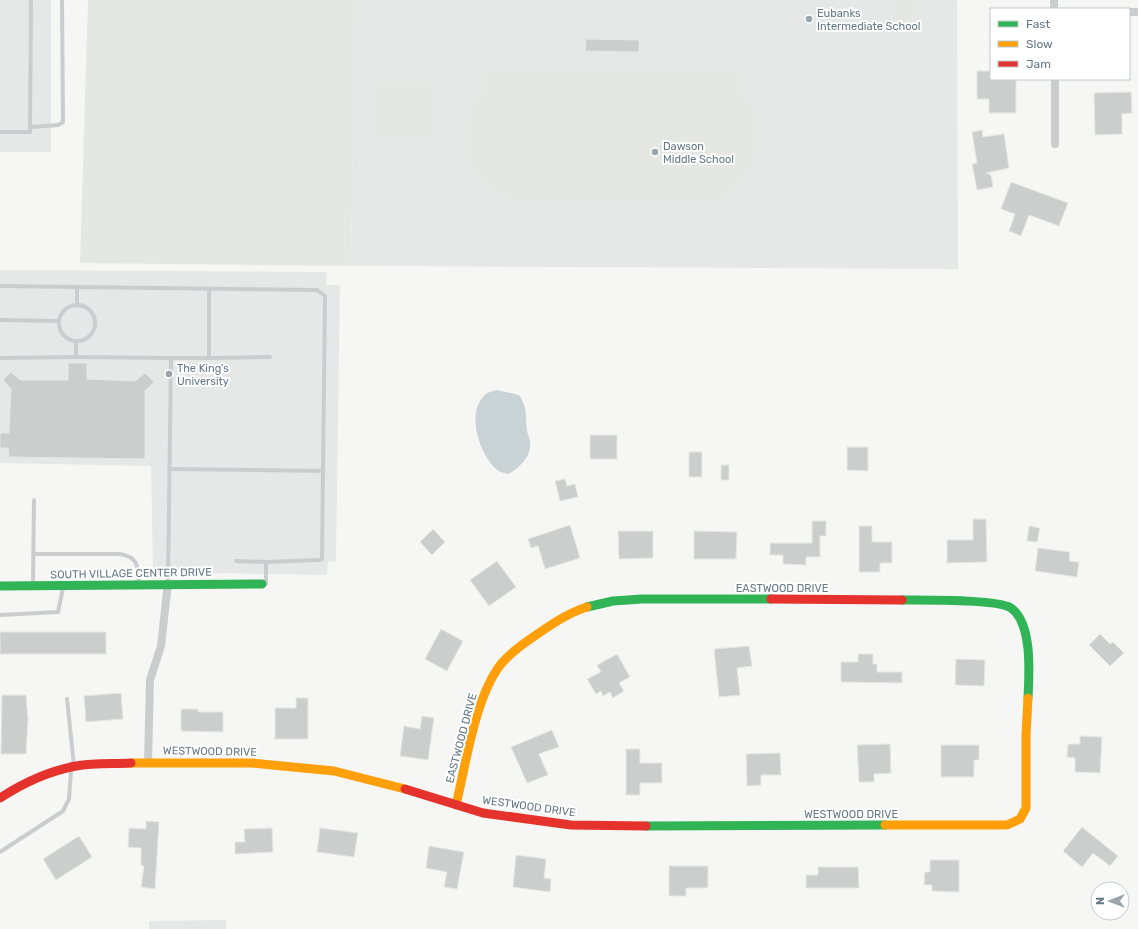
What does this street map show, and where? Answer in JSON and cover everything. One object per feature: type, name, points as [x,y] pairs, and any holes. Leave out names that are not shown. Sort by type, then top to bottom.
[{"type":"street","points":[[1055,80],[1055,144]]},
{"type":"street","points":[[148,762],[150,680],[161,646],[168,583]]},
{"type":"street","name":"SOUTH VILLAGE CENTER DRIVE","points":[[0,586],[168,583],[262,584]]},
{"type":"street","name":"EASTWOOD DRIVE","points":[[456,805],[477,719],[489,684],[499,665],[512,652],[566,615],[590,604],[609,600],[916,600],[996,603],[1014,609],[1020,619],[1026,635],[1030,659],[1026,726],[1026,808],[1024,816],[1018,821]]},
{"type":"street","name":"WESTWOOD DRIVE","points":[[0,798],[18,786],[73,767],[148,762],[252,763],[334,771],[505,817],[571,825],[996,826],[1008,825],[1018,821]]},
{"type":"lane","points":[[0,132],[30,132],[31,0]]},
{"type":"lane","points":[[30,126],[58,125],[63,122],[62,0]]},
{"type":"lane","points":[[0,286],[317,290],[325,296],[322,559],[266,562],[236,561]]},
{"type":"lane","points":[[77,287],[77,306]]},
{"type":"lane","points":[[209,289],[209,358]]},
{"type":"lane","points":[[77,306],[86,308],[91,312],[95,323],[91,334],[87,338],[76,341],[65,337],[59,327],[59,321],[64,310],[77,306]]},
{"type":"lane","points":[[0,320],[59,321]]},
{"type":"lane","points":[[76,341],[76,357]]},
{"type":"lane","points":[[0,358],[209,358],[270,356]]},
{"type":"lane","points":[[168,583],[171,358]]},
{"type":"lane","points":[[170,469],[324,471]]},
{"type":"lane","points":[[33,586],[34,500]]},
{"type":"lane","points":[[34,554],[120,554],[130,556],[138,566],[139,584]]},
{"type":"lane","points":[[262,584],[266,584],[266,562]]},
{"type":"lane","points":[[0,615],[58,612],[63,585]]},
{"type":"lane","points":[[0,852],[64,811],[69,799],[73,767],[67,699]]},
{"type":"shaded area","points":[[0,0],[51,0],[51,152],[0,152]]},
{"type":"shaded area","points":[[88,0],[355,0],[351,266],[80,263]]},
{"type":"shaded area","name":"Dawson Middle School","points":[[355,0],[957,0],[958,269],[351,266]]},
{"type":"shaded area","points":[[896,0],[917,0],[915,23],[895,22]]},
{"type":"shaded area","points":[[481,69],[743,72],[740,94],[750,106],[756,119],[758,134],[757,148],[752,163],[745,176],[735,187],[721,197],[705,201],[507,199],[481,179],[467,156],[466,127],[468,113],[483,92]]},
{"type":"shaded area","points":[[375,83],[434,83],[434,136],[374,135]]},
{"type":"shaded area","name":"The King’s University","points":[[0,270],[327,272],[326,285],[340,285],[336,561],[328,562],[327,575],[153,572],[151,466],[0,463]]},
{"type":"shaded area","points":[[497,390],[519,395],[526,412],[527,432],[530,440],[529,452],[524,461],[509,474],[498,470],[489,461],[484,453],[477,432],[476,411],[479,402],[486,394]]},
{"type":"shaded area","points":[[226,920],[226,929],[149,929],[149,921]]},
{"type":"building","points":[[586,39],[639,40],[639,52],[585,51]]},
{"type":"building","points":[[977,71],[990,71],[990,80],[1016,80],[1016,113],[989,113],[989,99],[977,99]]},
{"type":"building","points":[[1131,92],[1132,113],[1122,114],[1122,134],[1095,135],[1094,93]]},
{"type":"building","points":[[982,130],[983,137],[1004,134],[1009,168],[986,173],[991,175],[993,187],[977,190],[972,164],[977,163],[972,132]]},
{"type":"building","points":[[1011,182],[1068,203],[1059,226],[1029,215],[1021,236],[1009,231],[1015,214],[1001,209]]},
{"type":"building","points":[[68,363],[87,363],[87,379],[135,381],[145,373],[154,382],[145,391],[145,459],[9,457],[8,448],[0,448],[0,433],[9,433],[11,389],[3,380],[11,372],[20,380],[68,380]]},
{"type":"building","points":[[590,435],[617,435],[617,459],[590,459]]},
{"type":"building","points":[[847,447],[868,447],[868,471],[847,470]]},
{"type":"building","points":[[689,452],[702,452],[702,477],[689,477]]},
{"type":"building","points":[[721,465],[729,465],[729,480],[721,480]]},
{"type":"building","points":[[565,479],[567,486],[575,484],[578,497],[560,501],[555,481]]},
{"type":"building","points":[[973,519],[986,519],[987,562],[947,563],[947,540],[973,540]]},
{"type":"building","points":[[812,521],[826,521],[826,536],[820,536],[820,557],[806,557],[806,565],[783,564],[783,555],[770,555],[770,543],[812,543]]},
{"type":"building","points":[[570,525],[580,558],[545,569],[538,546],[531,548],[528,539]]},
{"type":"building","points":[[859,526],[872,526],[872,542],[892,542],[892,563],[880,563],[880,572],[859,572]]},
{"type":"building","points":[[1029,526],[1040,528],[1037,542],[1027,541]]},
{"type":"building","points":[[433,529],[445,542],[432,555],[420,542]]},
{"type":"building","points":[[618,531],[653,531],[653,558],[619,559]]},
{"type":"building","points":[[694,531],[737,532],[736,559],[694,559]]},
{"type":"building","points":[[1038,548],[1070,552],[1069,561],[1079,562],[1077,577],[1035,571]]},
{"type":"building","points":[[497,561],[516,587],[489,606],[470,580]]},
{"type":"building","points":[[441,629],[463,641],[447,671],[425,659]]},
{"type":"building","points":[[0,632],[106,632],[106,654],[0,654]]},
{"type":"building","points":[[1100,634],[1110,644],[1113,642],[1124,653],[1110,666],[1089,645]]},
{"type":"building","points":[[749,646],[752,666],[737,668],[740,695],[719,697],[714,649]]},
{"type":"building","points":[[617,654],[630,677],[619,683],[624,691],[613,698],[610,692],[603,696],[601,691],[596,694],[587,679],[601,672],[597,665]]},
{"type":"building","points":[[858,654],[873,654],[873,664],[877,664],[877,672],[902,672],[902,683],[841,682],[841,662],[858,662]]},
{"type":"building","points":[[956,659],[985,660],[984,686],[955,685]]},
{"type":"building","points":[[121,693],[123,719],[86,722],[84,696]]},
{"type":"building","points":[[2,695],[26,695],[28,719],[26,754],[1,754]]},
{"type":"building","points":[[296,698],[308,698],[308,739],[275,739],[275,708],[296,708]]},
{"type":"building","points":[[181,709],[198,709],[198,712],[223,712],[223,732],[181,731]]},
{"type":"building","points":[[422,716],[434,718],[428,760],[400,756],[404,726],[420,729]]},
{"type":"building","points":[[552,730],[559,747],[539,754],[548,775],[527,783],[511,747]]},
{"type":"building","points":[[1080,736],[1102,737],[1100,773],[1075,772],[1075,758],[1067,757],[1068,744],[1080,744]]},
{"type":"building","points":[[890,744],[891,773],[874,774],[874,782],[859,782],[857,745]]},
{"type":"building","points":[[941,745],[979,745],[979,760],[974,760],[974,777],[941,777]]},
{"type":"building","points":[[626,749],[640,749],[640,763],[662,763],[662,783],[640,783],[640,795],[626,795]]},
{"type":"building","points":[[780,753],[781,775],[761,775],[761,785],[747,786],[746,754]]},
{"type":"building","points":[[146,821],[159,822],[155,889],[141,887],[144,866],[141,865],[141,848],[128,847],[129,828],[146,829]]},
{"type":"building","points":[[1082,827],[1118,856],[1110,866],[1093,853],[1082,867],[1063,851]]},
{"type":"building","points":[[272,828],[273,852],[235,854],[235,842],[245,842],[244,829]]},
{"type":"building","points":[[320,828],[358,833],[354,857],[317,852]]},
{"type":"building","points":[[79,836],[92,857],[56,880],[43,859]]},
{"type":"building","points":[[429,846],[464,852],[457,889],[444,887],[447,872],[426,868]]},
{"type":"building","points":[[516,855],[546,859],[544,878],[551,879],[550,892],[513,887]]},
{"type":"building","points":[[930,860],[959,860],[959,892],[932,891],[932,885],[924,885],[925,872],[930,872]]},
{"type":"building","points":[[669,866],[708,866],[708,888],[686,888],[686,896],[669,896]]},
{"type":"building","points":[[818,867],[858,867],[859,888],[806,888],[806,875],[818,875]]},
{"type":"traffic: fast","points":[[0,586],[262,584]]},
{"type":"traffic: fast","points":[[587,607],[613,601],[642,599],[771,599]]},
{"type":"traffic: fast","points":[[902,600],[942,600],[992,603],[1011,608],[1018,615],[1023,625],[1026,637],[1029,663],[1028,698]]},
{"type":"traffic: fast","points":[[646,826],[885,825]]},
{"type":"traffic: slow","points":[[456,805],[472,732],[478,712],[484,694],[501,664],[518,648],[548,627],[580,609],[587,607]]},
{"type":"traffic: slow","points":[[885,825],[1007,825],[1020,819],[1026,808],[1026,735],[1028,698]]},
{"type":"traffic: slow","points":[[131,763],[252,763],[334,771],[405,789]]},
{"type":"traffic: jam","points":[[771,599],[902,600]]},
{"type":"traffic: jam","points":[[0,798],[36,778],[66,768],[90,764],[131,763]]},
{"type":"traffic: jam","points":[[405,789],[483,813],[571,825],[646,826]]},
{"type":"place","name":"Eubanks Intermediate School","points":[[809,19]]},
{"type":"place","name":"Dawson Middle School","points":[[655,152]]},
{"type":"place","name":"The King’s University","points":[[169,374]]}]
